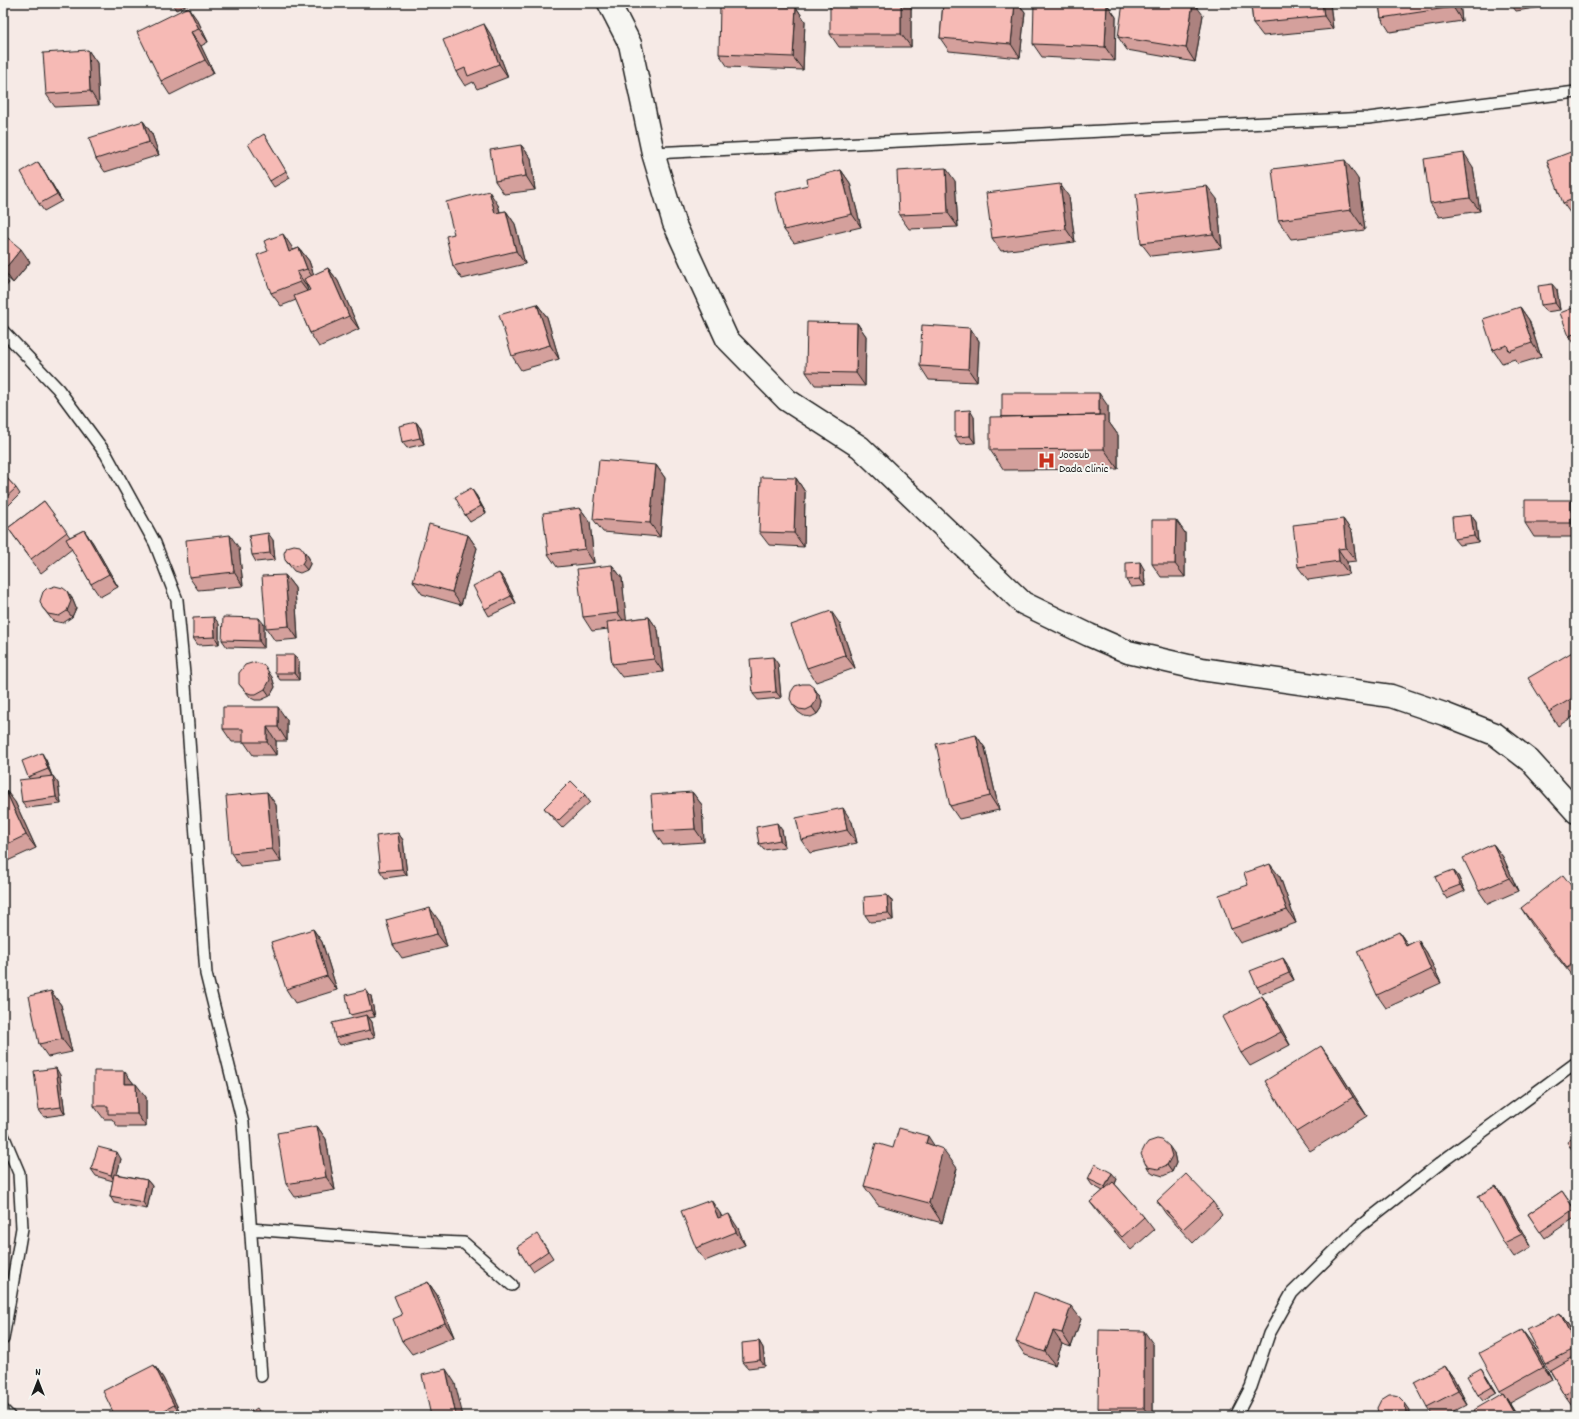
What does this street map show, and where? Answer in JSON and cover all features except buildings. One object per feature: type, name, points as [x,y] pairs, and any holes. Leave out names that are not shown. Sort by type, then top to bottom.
[{"type":"street","points":[[609,3],[630,44],[653,153],[674,223],[727,339],[787,400],[860,447],[1023,603],[1089,636],[1128,652],[1201,669],[1391,696],[1444,714],[1495,734],[1530,761],[1576,812]]},
{"type":"lane","points":[[653,153],[1368,118],[1576,92]]},
{"type":"lane","points":[[3,331],[58,389],[106,454],[155,543],[177,600],[185,685],[206,974],[243,1123],[261,1376]]},
{"type":"lane","points":[[1236,1416],[1251,1387],[1269,1334],[1292,1294],[1359,1227],[1447,1158],[1576,1063]]},
{"type":"lane","points":[[3,1135],[19,1173],[22,1228],[3,1339]]},
{"type":"lane","points":[[250,1229],[409,1241],[464,1243],[512,1285]]},
{"type":"lane","points":[[3,1410],[9,1416]]},
{"type":"place","name":"Joosub Dada Clinic","points":[[1046,461]]}]
